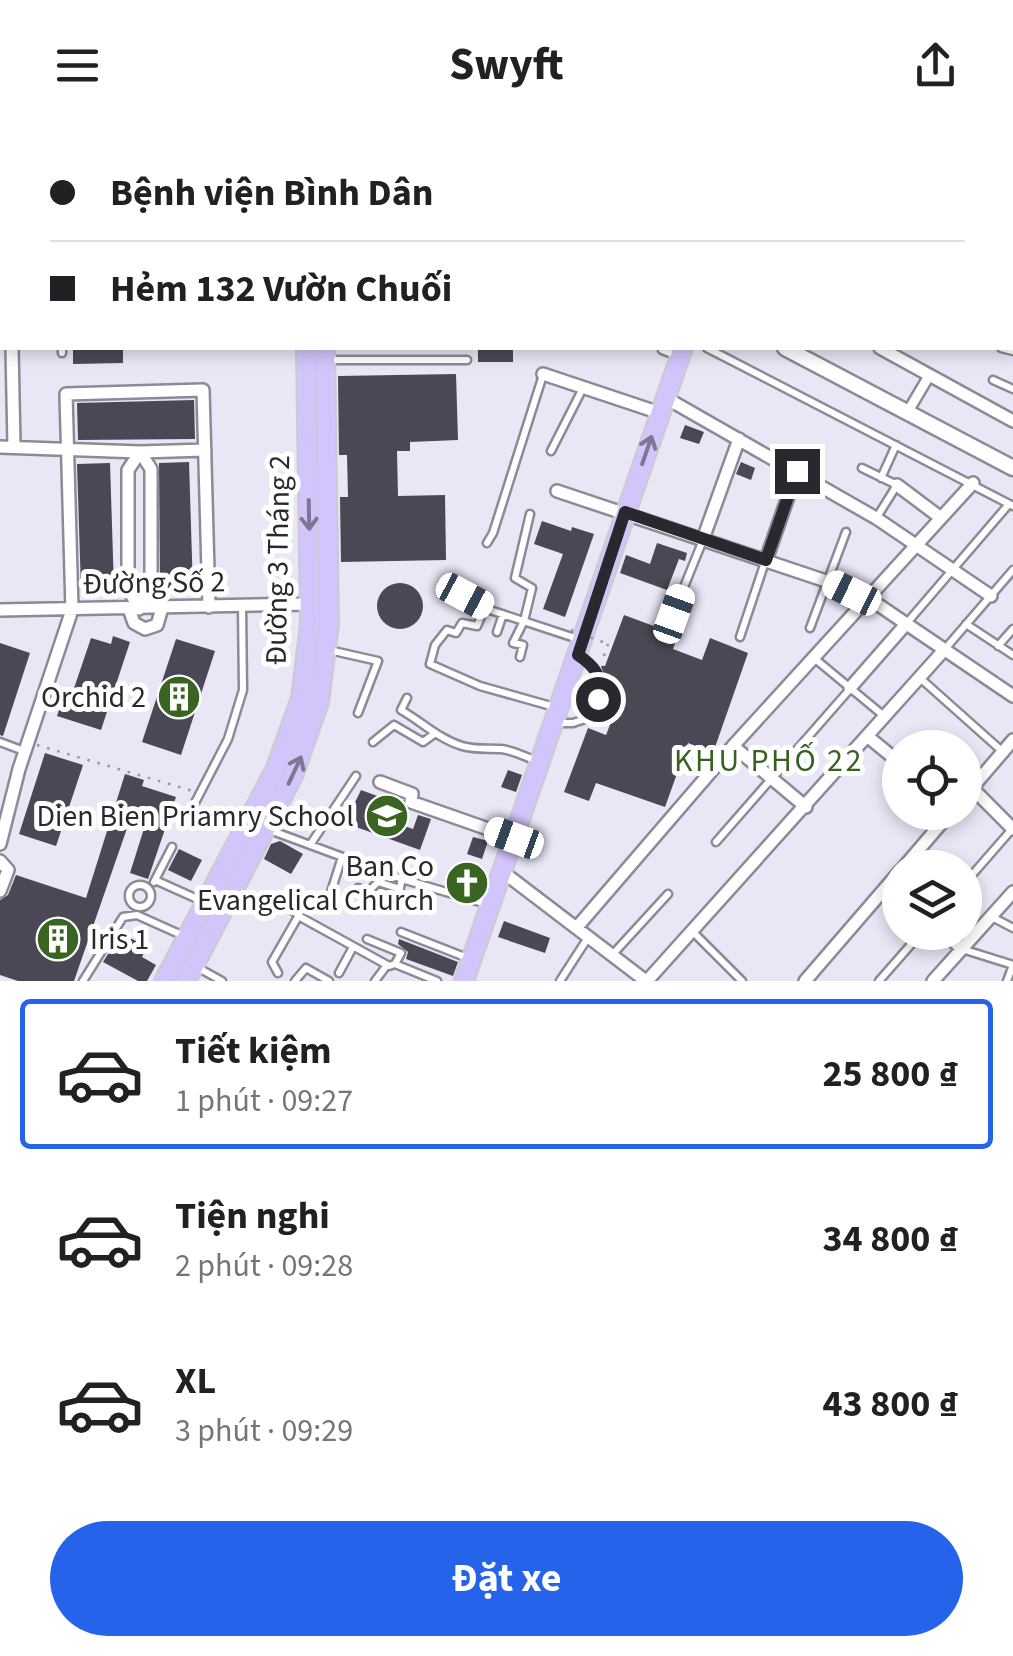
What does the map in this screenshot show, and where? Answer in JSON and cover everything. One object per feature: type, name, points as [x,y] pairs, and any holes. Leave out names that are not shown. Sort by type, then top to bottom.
[{"type":"main road","name":"Đường 3 Tháng 2","points":[[164,981],[276,768],[290,734],[307,661],[310,604],[306,350]]},
{"type":"main road","points":[[464,981],[556,716],[577,642],[682,352]]},
{"type":"main road","name":"Đường 3 Tháng 2","points":[[190,973],[266,829],[308,740],[319,702],[328,650],[325,354]]},
{"type":"street","points":[[12,350],[14,446]]},
{"type":"street","points":[[789,350],[1013,468]]},
{"type":"street","points":[[884,350],[1013,421]]},
{"type":"street","points":[[544,374],[663,405],[738,439],[876,518],[991,596]]},
{"type":"street","points":[[907,413],[929,376]]},
{"type":"street","points":[[0,844],[26,747],[72,610],[66,394],[204,390],[209,607]]},
{"type":"street","points":[[703,538],[738,439]]},
{"type":"street","points":[[0,447],[205,450]]},
{"type":"street","points":[[134,609],[151,588],[151,469],[140,452]]},
{"type":"street","points":[[140,452],[128,470],[128,588],[134,623],[145,629],[157,626],[162,608]]},
{"type":"street","points":[[766,560],[797,471]]},
{"type":"street","points":[[578,926],[734,746],[972,483]]},
{"type":"street","points":[[897,486],[941,518]]},
{"type":"street","points":[[556,491],[826,580],[868,599],[1013,696]]},
{"type":"street","name":"Đường Số 2","points":[[0,610],[310,604]]},
{"type":"street","points":[[850,688],[906,624]]},
{"type":"street","points":[[502,872],[578,926],[641,980],[692,931],[806,807],[945,649]]},
{"type":"street","points":[[867,736],[882,748]]},
{"type":"street","points":[[982,777],[1013,740]]},
{"type":"street","points":[[734,746],[806,807]]},
{"type":"street","points":[[380,782],[412,794],[411,802],[514,838]]},
{"type":"street","points":[[982,802],[1013,828]]},
{"type":"street","points":[[1002,817],[1013,806]]},
{"type":"street","points":[[919,850],[936,830]]},
{"type":"street","points":[[0,861],[8,870],[0,892]]},
{"type":"street","points":[[982,926],[1013,892]]},
{"type":"street","points":[[813,978],[882,894]]},
{"type":"street","points":[[939,979],[961,950]]},
{"type":"lane","points":[[412,350],[412,360]]},
{"type":"lane","points":[[662,350],[682,352]]},
{"type":"lane","points":[[711,350],[1011,505],[906,624]]},
{"type":"lane","points":[[325,354],[467,360]]},
{"type":"lane","points":[[487,543],[544,374]]},
{"type":"lane","points":[[993,380],[1013,389]]},
{"type":"lane","points":[[551,450],[583,387]]},
{"type":"lane","points":[[881,478],[896,445]]},
{"type":"lane","points":[[862,468],[897,486],[876,518]]},
{"type":"lane","points":[[520,657],[523,645],[513,643],[524,621],[532,588],[515,578],[530,514]]},
{"type":"lane","points":[[810,628],[846,532]]},
{"type":"lane","points":[[674,614],[703,538]]},
{"type":"lane","points":[[740,637],[766,560]]},
{"type":"lane","points":[[945,649],[1013,570]]},
{"type":"lane","points":[[465,596],[577,642],[602,682],[588,718],[573,723],[430,664],[435,645],[447,630],[456,633],[462,623],[477,626],[486,607]]},
{"type":"lane","points":[[184,824],[228,739],[242,690],[242,606]]},
{"type":"lane","points":[[497,632],[503,614]]},
{"type":"lane","points":[[966,624],[1013,656]]},
{"type":"lane","points":[[998,646],[1013,629]]},
{"type":"lane","points":[[328,650],[378,661],[358,713]]},
{"type":"lane","points":[[814,658],[884,716]]},
{"type":"lane","points":[[919,677],[1003,752]]},
{"type":"lane","points":[[716,842],[850,688]]},
{"type":"lane","points":[[407,698],[401,710],[429,726],[434,734],[461,746],[490,751],[499,748],[540,762]]},
{"type":"lane","points":[[373,742],[394,725],[423,742],[434,734]]},
{"type":"lane","points":[[0,742],[26,747]]},
{"type":"lane","points":[[310,845],[356,776]]},
{"type":"lane","points":[[982,864],[1013,828]]},
{"type":"lane","points":[[266,829],[491,905]]},
{"type":"lane","points":[[150,891],[143,886],[133,888],[132,902],[139,907],[150,900],[150,891],[172,848]]},
{"type":"lane","points":[[330,895],[342,857]]},
{"type":"lane","points":[[383,903],[396,904],[402,878]]},
{"type":"lane","points":[[155,880],[205,903]]},
{"type":"lane","points":[[358,888],[369,891],[378,882],[400,889]]},
{"type":"lane","points":[[612,954],[668,894]]},
{"type":"lane","points":[[82,981],[132,902]]},
{"type":"lane","points":[[283,903],[353,947],[436,981]]},
{"type":"lane","points":[[124,917],[137,915],[187,938]]},
{"type":"lane","points":[[298,915],[272,962],[278,972],[295,981],[306,968],[329,981]]},
{"type":"lane","points":[[991,916],[1013,928]]},
{"type":"lane","points":[[692,931],[742,981]]},
{"type":"lane","points":[[401,932],[472,959]]},
{"type":"lane","points":[[560,981],[589,935]]},
{"type":"lane","points":[[367,938],[401,953],[376,981]]},
{"type":"lane","points":[[339,973],[353,947]]},
{"type":"lane","points":[[879,981],[906,950]]},
{"type":"lane","points":[[965,950],[1013,965],[1007,981]]},
{"type":"lane","points":[[273,981],[278,972]]},
{"type":"lane","points":[[190,973],[222,981]]},
{"type":"path","points":[[577,642],[608,644],[604,656]]},
{"type":"path","points":[[26,747],[199,793]]},
{"type":"building","points":[[73,350],[123,350],[123,363],[73,364]]},
{"type":"building","points":[[478,350],[513,350],[513,362],[478,362]]},
{"type":"building","points":[[456,374],[458,440],[410,442],[410,451],[397,451],[398,496],[445,495],[446,560],[341,562],[340,497],[348,497],[347,455],[339,455],[338,376]]},
{"type":"building","points":[[194,400],[195,439],[78,440],[77,403]]},
{"type":"building","points":[[685,425],[704,432],[699,444],[680,438]]},
{"type":"building","points":[[189,462],[193,590],[160,591],[159,463]]},
{"type":"building","points":[[741,462],[755,468],[751,480],[736,474]]},
{"type":"building","points":[[110,463],[114,588],[81,589],[77,464]]},
{"type":"building","points":[[542,521],[594,534],[565,617],[543,609],[563,554],[534,544]]},
{"type":"building","points":[[657,543],[687,553],[685,561],[679,559],[667,590],[620,573],[626,555],[650,564]]},
{"type":"building","points":[[400,583],[416,590],[423,606],[416,622],[400,629],[384,622],[377,606],[384,590]]},
{"type":"building","points":[[624,615],[678,635],[673,649],[702,660],[710,638],[748,653],[713,753],[688,743],[665,807],[596,783],[589,801],[564,792],[588,728],[606,735],[618,704],[604,700],[607,683],[601,666],[605,666]]},
{"type":"building","points":[[113,636],[130,642],[101,730],[57,716],[62,701],[69,703],[91,638],[111,644]]},
{"type":"building","name":"Orchid 2","points":[[176,639],[215,651],[181,755],[142,742]]},
{"type":"building","points":[[0,643],[30,653],[3,736],[0,735]]},
{"type":"building","points":[[45,753],[83,765],[56,846],[19,834]]},
{"type":"building","points":[[508,770],[522,775],[516,792],[501,787]]},
{"type":"building","points":[[125,774],[144,780],[142,786],[176,797],[148,879],[130,873],[147,819],[132,814],[74,981],[18,981],[0,975],[0,900],[8,895],[16,875],[86,898]]},
{"type":"building","name":"Dien Bien Priamry School","points":[[361,790],[380,797],[379,817],[413,829],[418,815],[431,819],[420,850],[345,823]]},
{"type":"building","points":[[473,837],[488,841],[482,859],[467,854]]},
{"type":"building","points":[[280,841],[303,854],[291,874],[264,859],[271,844]]},
{"type":"building","points":[[179,849],[202,860],[191,881],[168,870]]},
{"type":"building","name":"Ban Co Evangelical Church","points":[[459,871],[481,879],[476,894],[453,886]]},
{"type":"building","points":[[504,921],[550,938],[545,953],[498,937]]},
{"type":"building","points":[[121,933],[147,947],[142,957],[156,965],[147,981],[138,981],[103,962]]},
{"type":"building","points":[[399,939],[458,962],[453,976],[406,959],[408,952],[398,944]]},
{"type":"place","name":"Orchid 2","points":[[179,697]]},
{"type":"place","name":"Dien Bien Priamry School","points":[[387,816]]},
{"type":"place","name":"Ban Co Evangelical Church","points":[[467,883]]},
{"type":"place","name":"Iris 1","points":[[58,939]]},
{"type":"district","name":"KHU PHỐ 22","points":[[769,761]]},
{"type":"route","points":[[598,699],[602,682],[594,665],[578,655],[625,512],[766,560],[797,471]]}]
